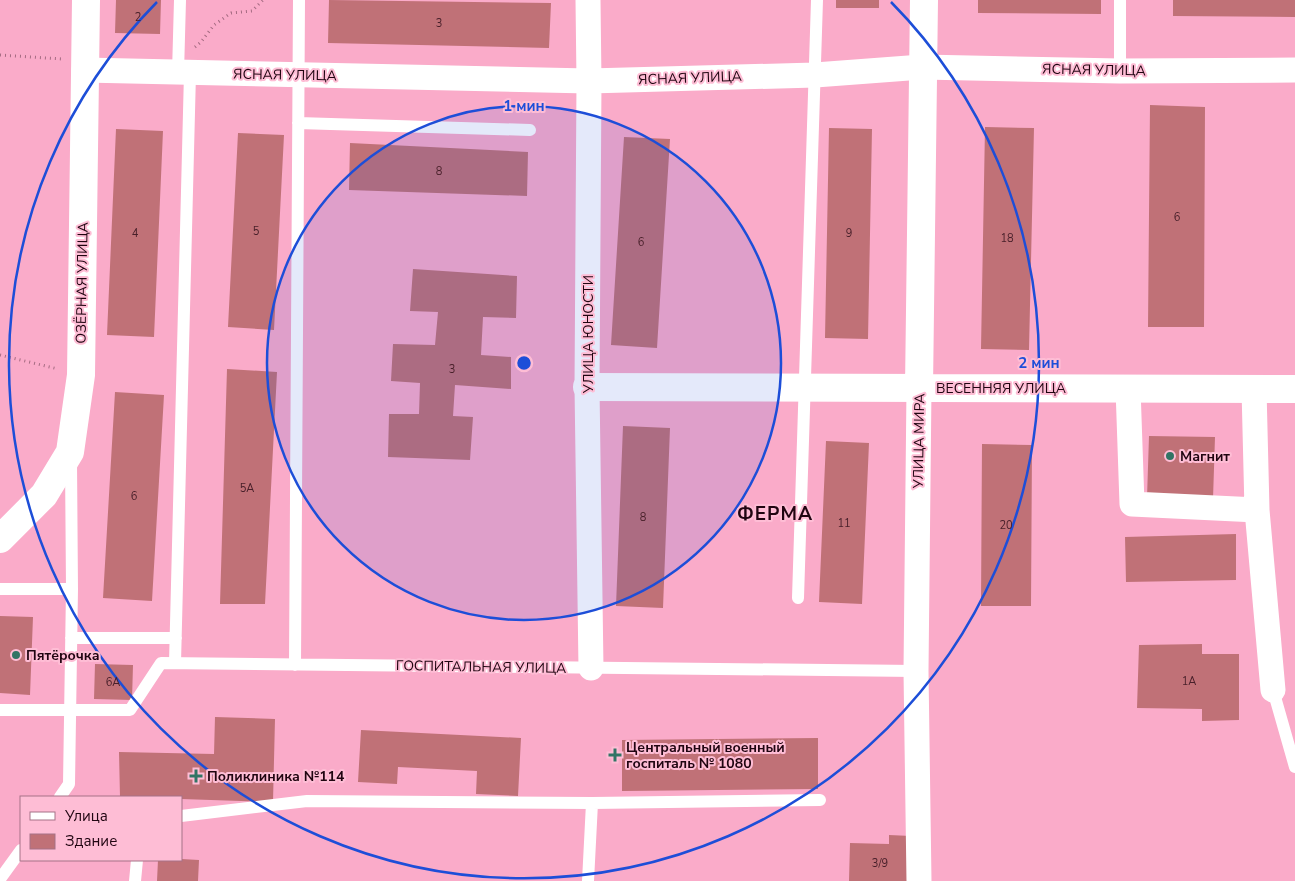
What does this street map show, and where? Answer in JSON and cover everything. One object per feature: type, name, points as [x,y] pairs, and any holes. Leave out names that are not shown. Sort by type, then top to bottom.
[{"type":"street","name":"ОЗЁРНАЯ УЛИЦА","points":[[0,539],[44,495],[70,452],[80,374],[77,65],[86,0]]},
{"type":"street","name":"УЛИЦА ЮНОСТИ","points":[[588,0],[587,387],[591,668]]},
{"type":"street","name":"УЛИЦА МИРА","points":[[919,881],[916,671],[924,0]]},
{"type":"street","name":"ЯСНАЯ УЛИЦА","points":[[77,65],[182,68],[299,75],[589,81],[815,75],[922,67],[1120,71],[1295,70]]},
{"type":"street","name":"ВЕСЕННЯЯ УЛИЦА","points":[[587,387],[1295,389]]},
{"type":"street","points":[[1128,388],[1132,504],[1257,510]]},
{"type":"street","points":[[1254,389],[1257,510],[1273,690]]},
{"type":"lane","points":[[175,663],[182,68],[180,0]]},
{"type":"lane","points":[[294,665],[299,0]]},
{"type":"lane","points":[[798,598],[817,0]]},
{"type":"lane","points":[[1120,0],[1120,71]]},
{"type":"lane","points":[[298,122],[530,130]]},
{"type":"lane","points":[[61,796],[70,784],[72,589],[70,452]]},
{"type":"lane","points":[[0,589],[72,589]]},
{"type":"lane","points":[[71,638],[176,638]]},
{"type":"lane","name":"ГОСПИТАЛЬНАЯ УЛИЦА","points":[[70,711],[130,710],[161,663],[916,671]]},
{"type":"lane","points":[[1273,690],[1295,767]]},
{"type":"lane","points":[[0,710],[70,711]]},
{"type":"lane","points":[[182,816],[307,801],[592,803],[820,800]]},
{"type":"lane","points":[[588,881],[592,803]]},
{"type":"lane","points":[[0,879],[20,851]]},
{"type":"lane","points":[[136,881],[137,861]]},
{"type":"path","points":[[182,68],[214,25],[231,13],[252,11],[263,0]]},
{"type":"path","points":[[0,55],[77,65]]},
{"type":"path","points":[[0,355],[80,374]]},
{"type":"building","points":[[116,0],[161,0],[160,34],[115,33]]},
{"type":"building","points":[[329,0],[551,3],[549,48],[328,43]]},
{"type":"building","points":[[836,0],[879,0],[879,8],[836,8]]},
{"type":"building","points":[[978,0],[1101,0],[1101,14],[978,13]]},
{"type":"building","points":[[1173,0],[1295,0],[1295,17],[1173,16]]},
{"type":"building","points":[[1150,105],[1205,107],[1204,327],[1148,327]]},
{"type":"building","points":[[985,127],[1034,128],[1029,350],[981,349]]},
{"type":"building","points":[[829,128],[872,129],[868,339],[825,338]]},
{"type":"building","points":[[116,129],[163,131],[154,337],[107,335]]},
{"type":"building","points":[[238,133],[284,135],[274,330],[228,327]]},
{"type":"building","points":[[624,137],[670,139],[657,348],[611,345]]},
{"type":"building","points":[[350,143],[528,152],[527,196],[349,190]]},
{"type":"building","points":[[413,269],[517,276],[516,318],[483,317],[481,355],[511,357],[511,389],[455,385],[453,416],[473,417],[470,460],[388,457],[389,414],[419,414],[420,383],[391,381],[393,344],[435,345],[438,312],[410,311]]},
{"type":"building","points":[[227,369],[277,372],[265,604],[220,604]]},
{"type":"building","points":[[115,392],[164,395],[152,601],[103,598]]},
{"type":"building","points":[[623,426],[670,428],[663,608],[616,606]]},
{"type":"building","points":[[1149,436],[1215,437],[1213,499],[1147,498]]},
{"type":"building","points":[[826,441],[869,443],[862,604],[819,602]]},
{"type":"building","points":[[982,444],[1032,445],[1031,606],[981,606]]},
{"type":"building","points":[[1236,534],[1236,580],[1126,582],[1125,537]]},
{"type":"building","name":"Пятёрочка","points":[[0,616],[33,617],[30,695],[0,693]]},
{"type":"building","points":[[1202,644],[1202,654],[1239,654],[1239,720],[1202,721],[1202,709],[1137,708],[1139,645]]},
{"type":"building","points":[[95,664],[133,665],[132,700],[94,699]]},
{"type":"building","name":"Поликлиника №114","points":[[215,717],[275,719],[273,802],[182,799],[182,796],[120,796],[119,752],[214,754]]},
{"type":"building","points":[[361,730],[521,738],[518,796],[476,794],[477,771],[398,767],[397,784],[358,782]]},
{"type":"building","points":[[818,738],[818,789],[622,791],[622,740]]},
{"type":"building","points":[[889,835],[911,836],[910,881],[849,881],[850,843],[889,844]]},
{"type":"building","points":[[199,860],[198,881],[157,881],[158,861]]},
{"type":"place","name":"Магнит","points":[[1170,456]]},
{"type":"place","name":"Пятёрочка","points":[[16,655]]},
{"type":"place","name":"Центральный военный госпиталь № 1080","points":[[615,755]]},
{"type":"place","name":"Поликлиника №114","points":[[196,776]]},
{"type":"district","name":"ФЕРМА","points":[[775,514]]}]
